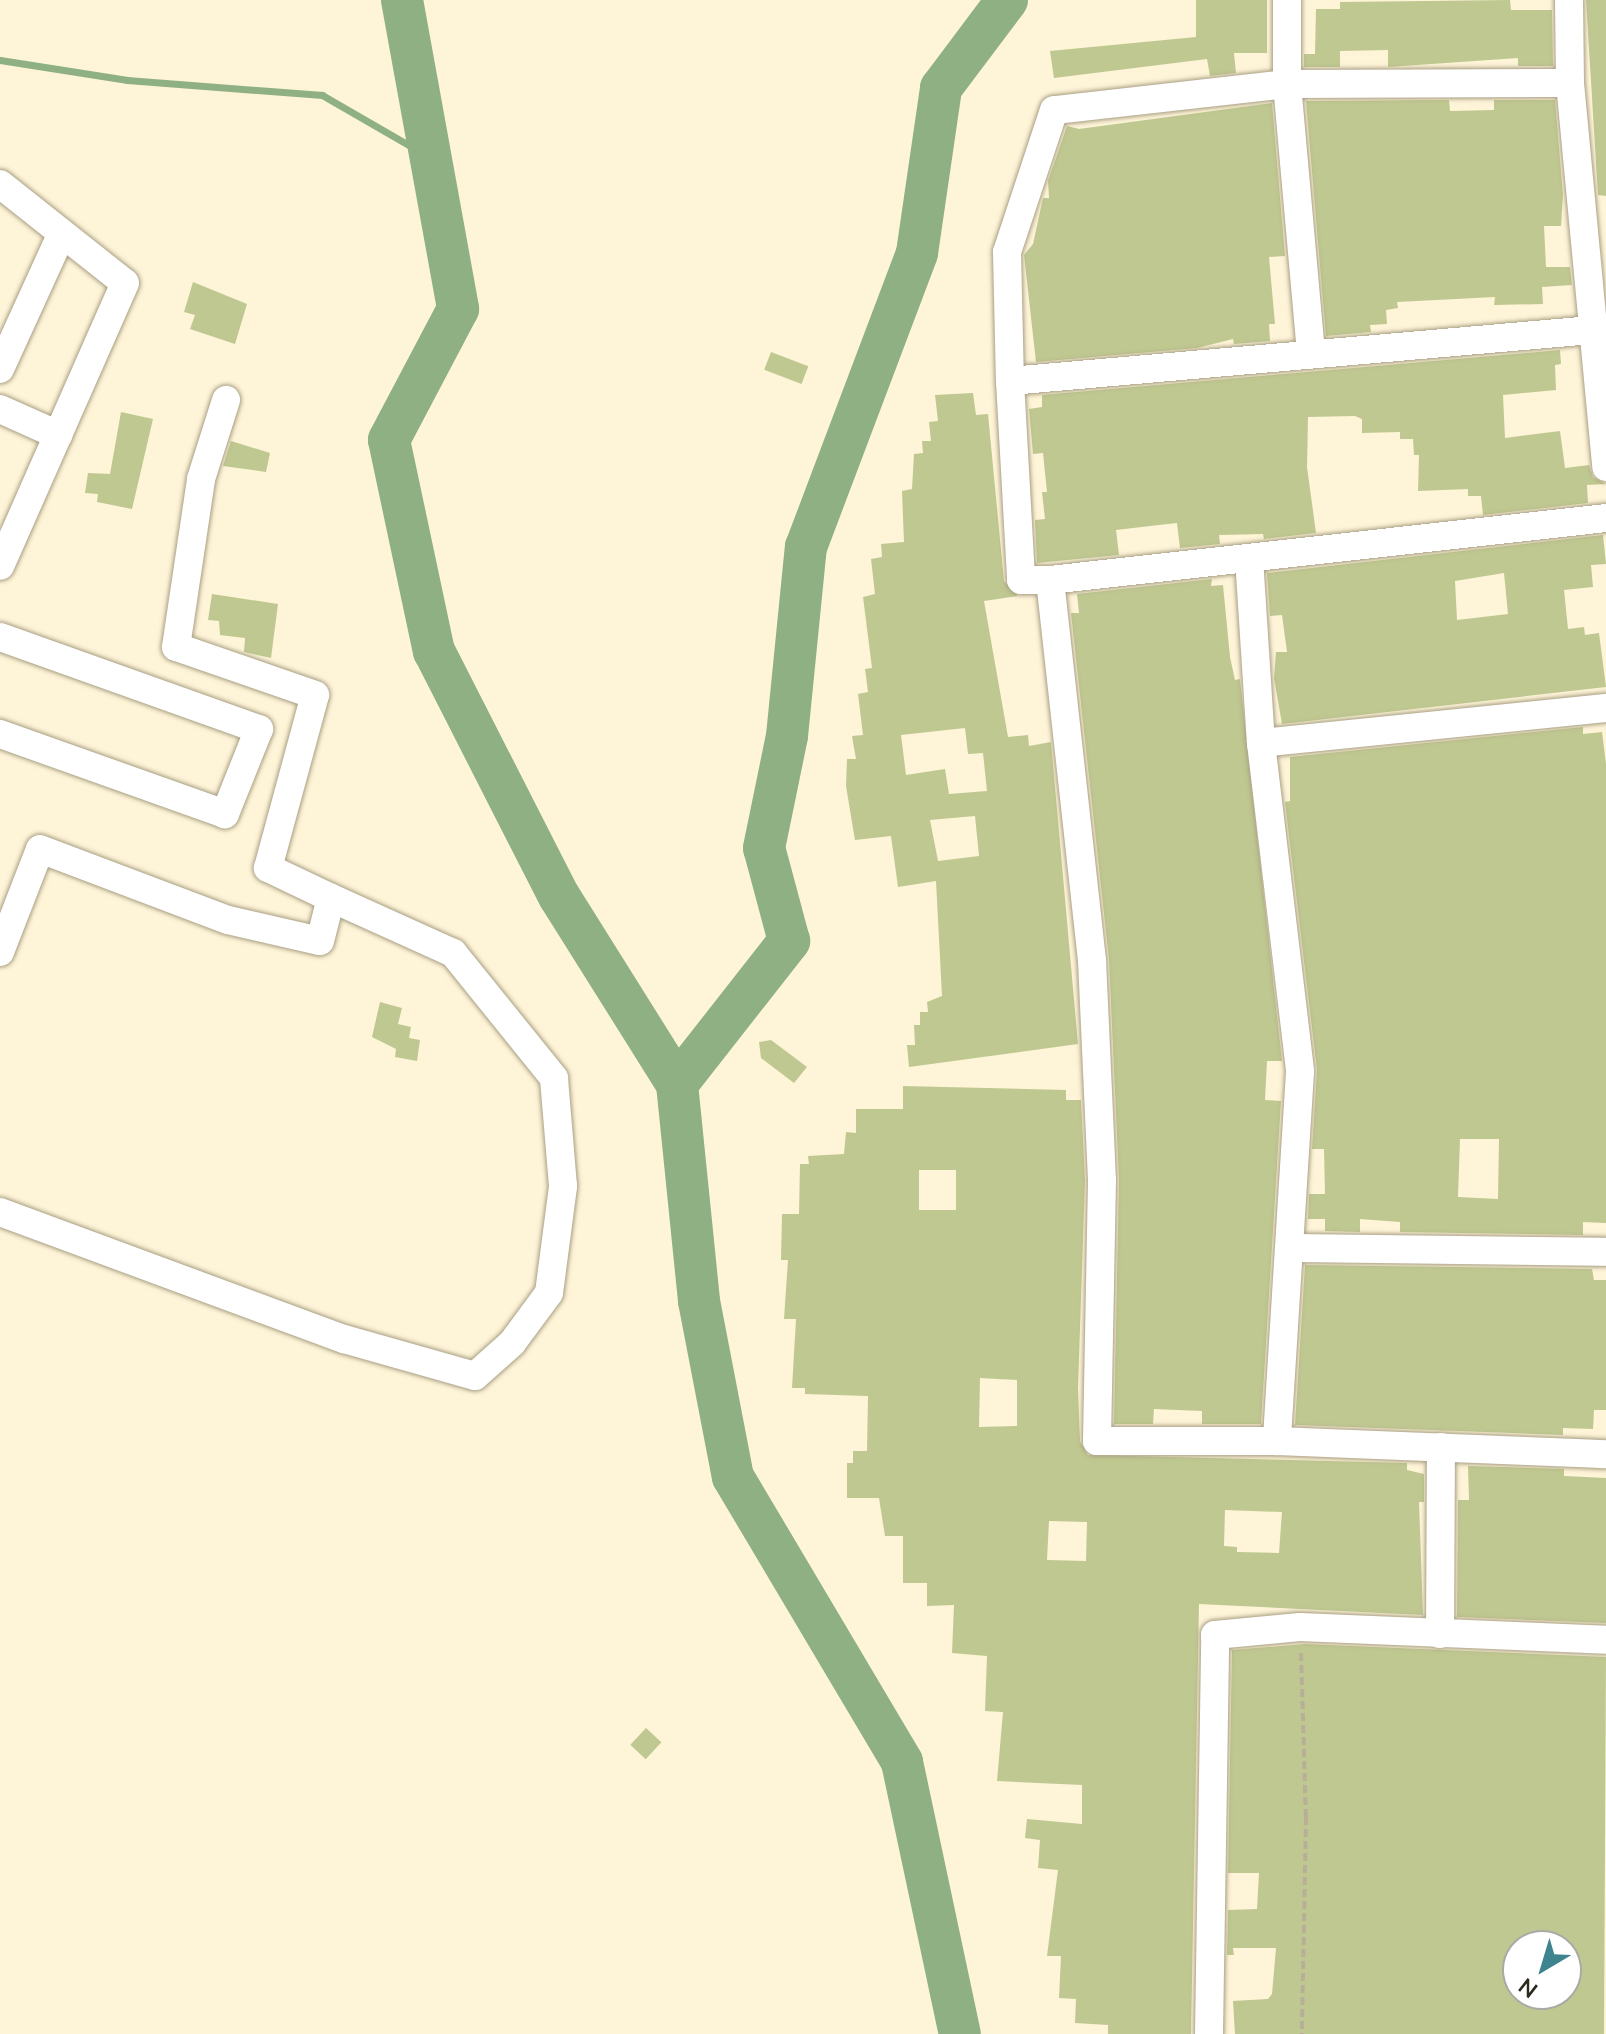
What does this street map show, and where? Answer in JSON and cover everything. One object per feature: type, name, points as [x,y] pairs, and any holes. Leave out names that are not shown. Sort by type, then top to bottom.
[{"type":"street","points":[[1287,0],[1287,84],[1311,354]]},
{"type":"street","points":[[1569,0],[1570,83],[1606,467]]},
{"type":"street","points":[[1570,83],[1287,84],[1054,110],[1007,252],[1010,381],[1021,580],[1050,580],[1606,518]]},
{"type":"street","points":[[0,184],[125,283],[0,566]]},
{"type":"street","points":[[0,369],[62,233]]},
{"type":"street","points":[[1010,381],[1592,330]]},
{"type":"street","points":[[0,1212],[344,1339],[475,1376],[512,1343],[549,1293],[563,1186],[554,1078],[453,953],[268,868],[315,695],[176,647],[201,479],[226,400]]},
{"type":"street","points":[[0,409],[58,435]]},
{"type":"street","points":[[1249,558],[1261,743],[1300,1072],[1277,1441]]},
{"type":"street","points":[[1050,580],[1099,1056],[1097,1441],[1277,1441],[1606,1454]]},
{"type":"street","points":[[0,637],[259,729],[225,814],[0,734]]},
{"type":"street","points":[[1261,743],[1606,708]]},
{"type":"street","points":[[0,952],[40,849],[228,920],[320,941],[331,898]]},
{"type":"street","points":[[1289,1248],[1606,1252]]},
{"type":"street","points":[[1440,1634],[1441,1447]]},
{"type":"street","points":[[1209,2034],[1215,1635],[1300,1627],[1606,1640]]},
{"type":"path","points":[[1300,1627],[1306,1817],[1302,2034]]},
{"type":"building","points":[[1196,0],[1267,0],[1267,53],[1234,53],[1236,73],[1210,76],[1207,59],[1054,78],[1050,51],[1196,37]]},
{"type":"building","points":[[1510,0],[1511,10],[1552,10],[1553,66],[1518,66],[1518,58],[1388,67],[1388,50],[1340,51],[1340,67],[1304,67],[1304,54],[1315,54],[1316,9],[1340,9],[1340,2]]},
{"type":"building","points":[[1586,0],[1606,0],[1606,196],[1598,195]]},
{"type":"building","points":[[1449,100],[1450,111],[1494,110],[1494,100],[1555,100],[1563,195],[1561,226],[1544,226],[1546,267],[1570,267],[1572,285],[1542,287],[1543,304],[1494,305],[1495,297],[1397,302],[1398,308],[1386,310],[1387,324],[1370,325],[1371,332],[1326,336],[1306,101]]},
{"type":"building","points":[[1272,103],[1285,256],[1269,257],[1275,324],[1269,324],[1270,341],[1234,344],[1233,339],[1197,348],[1036,362],[1024,255],[1033,244],[1043,198],[1049,198],[1048,181],[1067,126],[1079,129]]},
{"type":"building","points":[[193,282],[247,304],[235,344],[190,329],[195,315],[184,312]]},
{"type":"building","points":[[1560,350],[1561,364],[1555,365],[1556,390],[1503,395],[1505,438],[1560,431],[1565,468],[1589,465],[1593,477],[1606,484],[1587,485],[1588,503],[1483,515],[1481,496],[1468,496],[1468,489],[1418,491],[1419,455],[1414,455],[1413,439],[1400,439],[1400,432],[1362,433],[1362,419],[1355,416],[1308,417],[1307,467],[1316,533],[1264,539],[1263,534],[1219,535],[1220,544],[1180,548],[1177,523],[1116,530],[1119,555],[1037,563],[1035,520],[1045,519],[1042,492],[1047,492],[1043,453],[1033,454],[1029,409],[1042,407],[1042,395]]},
{"type":"building","points":[[771,352],[808,366],[802,384],[764,370]]},
{"type":"building","points":[[973,393],[976,415],[988,414],[1004,581],[1018,596],[984,601],[1008,737],[1028,735],[1029,746],[1051,742],[1078,1044],[909,1067],[907,1045],[915,1045],[914,1025],[920,1025],[920,1012],[928,1012],[927,1002],[942,996],[936,881],[898,887],[891,836],[855,840],[846,786],[847,759],[856,759],[852,736],[863,735],[858,694],[868,692],[865,669],[872,668],[863,597],[875,594],[871,559],[882,557],[881,544],[904,542],[902,491],[912,489],[914,454],[923,453],[922,441],[931,441],[929,422],[938,421],[935,395]],"holes":[[[965,728],[968,754],[983,753],[987,791],[949,794],[945,769],[906,775],[901,735]],[[975,816],[979,856],[938,861],[930,820]]]},
{"type":"building","points":[[121,412],[153,419],[132,509],[97,502],[98,494],[85,493],[88,473],[110,474]]},
{"type":"building","points":[[231,441],[270,453],[266,472],[223,466]]},
{"type":"building","points":[[1603,535],[1606,564],[1591,565],[1593,587],[1564,590],[1568,629],[1584,627],[1585,635],[1599,633],[1606,687],[1282,724],[1274,678],[1276,652],[1287,652],[1282,615],[1270,616],[1267,573]],"holes":[[[1504,573],[1508,614],[1457,620],[1455,581]]]},
{"type":"building","points":[[1212,579],[1211,586],[1223,585],[1230,657],[1235,680],[1240,679],[1282,1061],[1267,1061],[1265,1100],[1281,1101],[1261,1424],[1202,1424],[1202,1411],[1154,1409],[1153,1424],[1114,1424],[1119,1180],[1109,959],[1071,613],[1079,613],[1077,594]]},
{"type":"building","points":[[212,594],[278,604],[271,658],[244,652],[245,638],[220,635],[219,621],[208,620]]},
{"type":"building","points":[[1583,727],[1583,734],[1602,732],[1606,764],[1606,1223],[1583,1222],[1583,1235],[1400,1232],[1400,1222],[1360,1219],[1360,1232],[1325,1231],[1325,1219],[1308,1219],[1309,1194],[1325,1194],[1324,1149],[1312,1149],[1317,1070],[1285,802],[1290,801],[1290,757]],"holes":[[[1460,1139],[1499,1139],[1498,1199],[1458,1197]]]},
{"type":"building","points":[[380,1002],[402,1008],[398,1024],[411,1027],[409,1038],[420,1040],[417,1061],[395,1057],[396,1049],[372,1037]]},
{"type":"building","points":[[771,1040],[807,1067],[794,1083],[761,1058],[759,1042]]},
{"type":"building","points":[[903,1086],[1066,1090],[1066,1100],[1081,1100],[1085,1180],[1078,1388],[1080,1441],[1088,1455],[1407,1463],[1407,1470],[1424,1474],[1424,1502],[1419,1502],[1423,1615],[1199,1604],[1191,2034],[1108,2034],[1108,2025],[1075,2023],[1076,1999],[1059,1998],[1061,1956],[1047,1956],[1058,1870],[1038,1868],[1040,1840],[1025,1838],[1027,1819],[1082,1824],[1082,1785],[997,1781],[1003,1712],[985,1711],[987,1656],[952,1653],[954,1605],[927,1606],[927,1583],[903,1583],[903,1536],[885,1536],[879,1498],[847,1498],[847,1463],[853,1463],[853,1451],[867,1451],[868,1396],[805,1394],[805,1388],[792,1388],[796,1319],[784,1319],[788,1260],[781,1260],[782,1214],[799,1214],[800,1164],[809,1164],[808,1156],[844,1154],[846,1132],[856,1133],[856,1109],[903,1109]],"holes":[[[919,1170],[956,1170],[956,1210],[919,1210]],[[980,1378],[1017,1380],[1017,1426],[979,1427]],[[1225,1510],[1282,1512],[1279,1553],[1237,1552],[1237,1547],[1224,1546]],[[1049,1521],[1087,1522],[1086,1561],[1047,1560]]]},
{"type":"building","points":[[1305,1265],[1592,1269],[1594,1280],[1606,1280],[1606,1410],[1594,1410],[1593,1429],[1563,1428],[1563,1435],[1295,1425]]},
{"type":"building","points":[[1468,1466],[1564,1469],[1564,1476],[1606,1478],[1606,1623],[1457,1617],[1458,1500],[1469,1500]]},
{"type":"building","points":[[1305,1644],[1606,1657],[1604,2034],[1235,2034],[1233,2001],[1268,1999],[1272,1994],[1276,1948],[1233,1948],[1234,1955],[1227,1955],[1228,1910],[1257,1909],[1259,1873],[1228,1873],[1232,1650]]},
{"type":"building","points":[[646,1728],[661,1742],[646,1759],[630,1745]]},
{"type":"waterway","points":[[402,0],[458,309],[389,440],[434,651],[559,896],[677,1084],[699,1301],[733,1477],[902,1762],[960,2034]]},
{"type":"waterway","points":[[677,1084],[789,941],[764,848],[787,736],[806,547],[917,253],[941,88],[1007,0]]},
{"type":"waterway","points":[[0,60],[127,80],[322,95],[431,158]]}]
